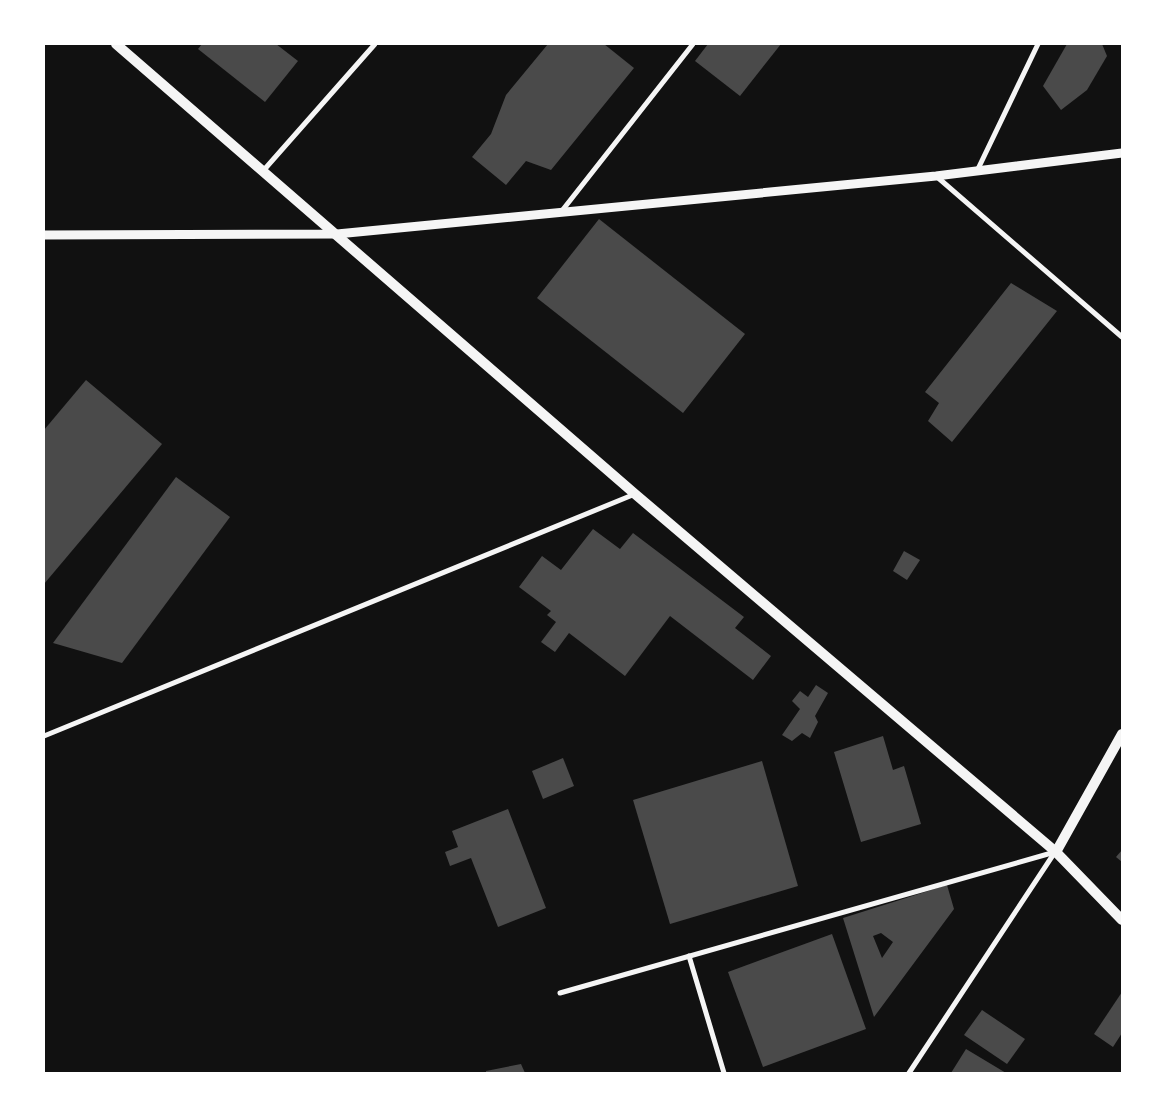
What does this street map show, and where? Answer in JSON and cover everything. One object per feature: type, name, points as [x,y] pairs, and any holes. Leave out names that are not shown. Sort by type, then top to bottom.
[{"type":"main road","points":[[116,44],[635,494],[1056,852],[1122,920]]},
{"type":"main road","points":[[1056,852],[1122,734]]},
{"type":"street","points":[[263,171],[375,44]]},
{"type":"street","points":[[560,212],[693,44]]},
{"type":"street","points":[[977,171],[1038,44]]},
{"type":"street","points":[[44,235],[337,234],[936,176],[1122,153]]},
{"type":"street","points":[[936,176],[1122,337]]},
{"type":"street","points":[[44,736],[635,494]]},
{"type":"street","points":[[560,993],[1056,852]]},
{"type":"street","points":[[909,1073],[1056,852]]},
{"type":"street","points":[[689,956],[724,1073]]},
{"type":"building","points":[[202,44],[276,44],[298,61],[265,102],[198,49]]},
{"type":"building","points":[[548,44],[604,44],[634,68],[551,170],[526,161],[506,185],[472,157],[491,134],[506,95]]},
{"type":"building","points":[[708,44],[781,44],[740,96],[695,61]]},
{"type":"building","points":[[1067,44],[1102,44],[1107,56],[1087,90],[1061,110],[1043,86]]},
{"type":"building","points":[[599,219],[745,334],[683,413],[537,298]]},
{"type":"building","points":[[1011,283],[1057,311],[952,442],[928,421],[939,403],[925,392]]},
{"type":"building","points":[[86,380],[162,444],[44,584],[44,430]]},
{"type":"building","points":[[176,477],[230,517],[122,663],[53,643]]},
{"type":"building","points":[[593,529],[620,549],[633,533],[744,617],[735,628],[771,656],[753,680],[670,616],[625,676],[569,633],[555,652],[541,642],[556,622],[547,615],[551,611],[519,587],[542,556],[561,570]]},
{"type":"building","points":[[904,551],[920,560],[907,580],[893,571]]},
{"type":"building","points":[[816,685],[828,693],[815,716],[818,722],[810,738],[802,733],[792,741],[782,735],[800,709],[792,701],[800,691],[808,697]]},
{"type":"building","points":[[883,736],[893,770],[904,766],[921,824],[861,842],[834,752]]},
{"type":"building","points":[[563,758],[574,786],[543,799],[532,771]]},
{"type":"building","points":[[762,761],[798,886],[670,924],[633,800]]},
{"type":"building","points":[[508,809],[546,908],[498,927],[471,858],[450,866],[445,852],[458,847],[452,831]]},
{"type":"building","points":[[1122,850],[1122,862],[1116,857]]},
{"type":"building","points":[[947,885],[954,909],[874,1017],[843,918]],"holes":[[[881,933],[893,942],[882,958],[873,936]]]},
{"type":"building","points":[[832,934],[866,1029],[763,1067],[728,972]]},
{"type":"building","points":[[1122,992],[1122,1033],[1113,1047],[1094,1034]]},
{"type":"building","points":[[982,1010],[1025,1039],[1007,1064],[964,1035]]},
{"type":"building","points":[[966,1049],[1006,1073],[951,1073]]},
{"type":"building","points":[[521,1064],[525,1073],[486,1073],[486,1071]]}]
